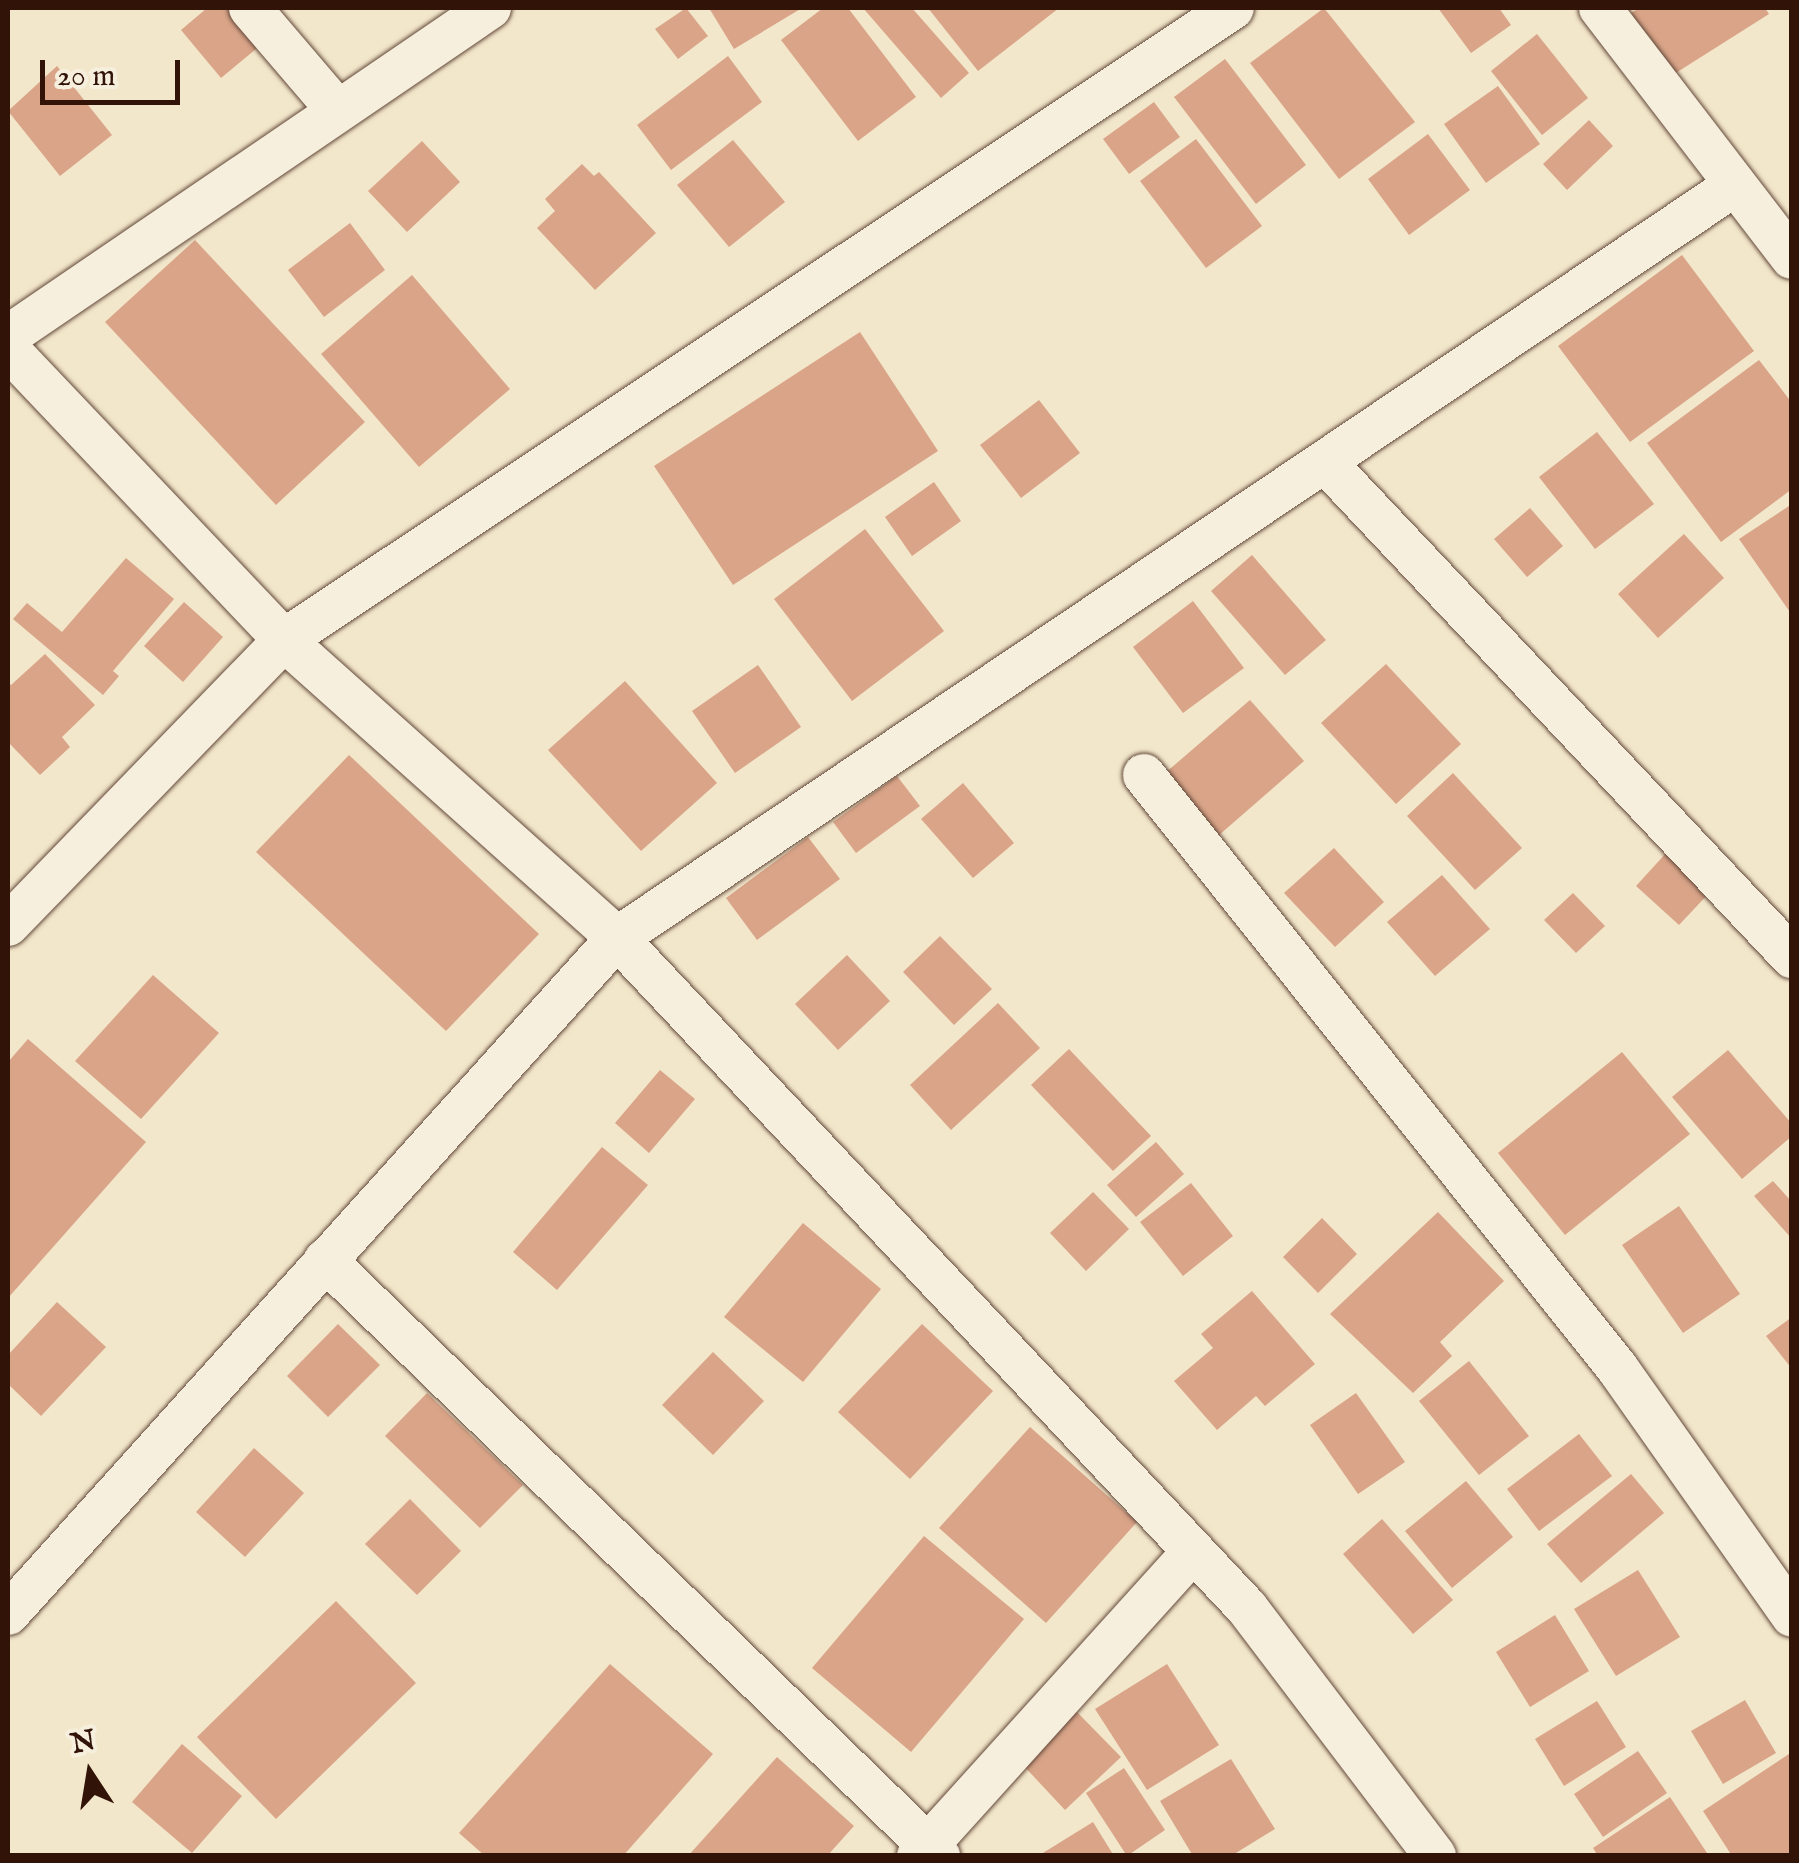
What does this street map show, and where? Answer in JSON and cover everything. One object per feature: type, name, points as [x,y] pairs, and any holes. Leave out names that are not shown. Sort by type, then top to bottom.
[{"type":"street","points":[[250,8],[338,111]]},
{"type":"street","points":[[8,336],[490,8]]},
{"type":"street","points":[[8,925],[284,640],[1233,8]]},
{"type":"street","points":[[1600,8],[1792,258]]},
{"type":"street","points":[[8,1614],[617,938],[1735,185]]},
{"type":"street","points":[[8,349],[284,640],[617,938],[1247,1608],[1435,1856]]},
{"type":"street","points":[[1325,462],[1792,957]]},
{"type":"street","points":[[1144,774],[1618,1370],[1792,1616]]},
{"type":"street","points":[[325,1260],[929,1851],[1194,1551]]},
{"type":"building","points":[[207,8],[240,8],[268,39],[221,78],[181,30]]},
{"type":"building","points":[[686,8],[708,36],[678,59],[655,29]]},
{"type":"building","points":[[709,8],[802,8],[734,49]]},
{"type":"building","points":[[823,8],[848,8],[916,97],[858,141],[781,40]]},
{"type":"building","points":[[863,8],[912,8],[969,73],[941,98]]},
{"type":"building","points":[[928,8],[1059,8],[978,71]]},
{"type":"building","points":[[1324,8],[1415,122],[1339,179],[1250,63]]},
{"type":"building","points":[[1438,8],[1499,8],[1511,25],[1471,53]]},
{"type":"building","points":[[1639,8],[1765,8],[1769,14],[1671,76],[1631,13]]},
{"type":"building","points":[[1537,34],[1588,98],[1542,135],[1491,71]]},
{"type":"building","points":[[728,56],[762,102],[671,170],[637,125]]},
{"type":"building","points":[[1225,59],[1306,165],[1256,204],[1174,97]]},
{"type":"building","points":[[57,66],[112,135],[60,176],[8,111]]},
{"type":"building","points":[[1498,86],[1540,144],[1486,183],[1444,124]]},
{"type":"building","points":[[1154,102],[1180,137],[1129,174],[1103,139]]},
{"type":"building","points":[[1589,120],[1613,146],[1567,190],[1543,164]]},
{"type":"building","points":[[1428,134],[1470,190],[1409,235],[1368,179]]},
{"type":"building","points":[[1196,139],[1262,226],[1206,268],[1140,181]]},
{"type":"building","points":[[733,140],[785,202],[729,247],[677,185]]},
{"type":"building","points":[[422,141],[460,182],[407,232],[368,191]]},
{"type":"building","points":[[582,164],[594,176],[599,172],[656,233],[595,290],[537,228],[555,211],[545,199]]},
{"type":"building","points":[[350,223],[385,270],[324,317],[288,270]]},
{"type":"building","points":[[195,240],[365,422],[276,505],[105,322]]},
{"type":"building","points":[[1682,255],[1754,351],[1630,442],[1558,346]]},
{"type":"building","points":[[412,275],[510,389],[419,467],[321,354]]},
{"type":"building","points":[[860,332],[938,451],[733,585],[654,466]]},
{"type":"building","points":[[1759,360],[1792,403],[1792,489],[1721,542],[1647,443]]},
{"type":"building","points":[[1039,400],[1080,453],[1021,498],[980,445]]},
{"type":"building","points":[[1597,432],[1654,504],[1595,549],[1539,477]]},
{"type":"building","points":[[934,482],[961,521],[912,556],[885,517]]},
{"type":"building","points":[[1792,504],[1792,615],[1739,539]]},
{"type":"building","points":[[1530,508],[1563,546],[1527,577],[1494,539]]},
{"type":"building","points":[[865,529],[944,631],[852,701],[774,599]]},
{"type":"building","points":[[1684,534],[1724,578],[1658,638],[1618,594]]},
{"type":"building","points":[[1252,555],[1326,640],[1285,675],[1211,591]]},
{"type":"building","points":[[126,558],[174,599],[113,671],[119,676],[103,695],[13,619],[27,603],[62,632]]},
{"type":"building","points":[[1193,601],[1244,668],[1183,713],[1133,647]]},
{"type":"building","points":[[184,602],[223,637],[183,682],[144,646]]},
{"type":"building","points":[[45,654],[95,705],[62,737],[70,747],[40,775],[8,742],[8,682],[11,685]]},
{"type":"building","points":[[1386,664],[1461,744],[1396,804],[1321,723]]},
{"type":"building","points":[[758,665],[801,727],[735,773],[692,711]]},
{"type":"building","points":[[625,681],[717,783],[641,851],[548,750]]},
{"type":"building","points":[[1250,700],[1304,761],[1218,836],[1164,774]]},
{"type":"building","points":[[349,755],[539,934],[446,1031],[256,852]]},
{"type":"building","points":[[1453,773],[1522,848],[1475,890],[1407,816]]},
{"type":"building","points":[[897,776],[920,806],[856,853],[833,822]]},
{"type":"building","points":[[963,783],[1014,843],[973,878],[921,819]]},
{"type":"building","points":[[808,837],[840,879],[757,940],[726,898]]},
{"type":"building","points":[[1334,848],[1384,902],[1335,947],[1284,893]]},
{"type":"building","points":[[1667,852],[1711,891],[1679,925],[1636,886]]},
{"type":"building","points":[[1442,875],[1490,929],[1435,976],[1387,922]]},
{"type":"building","points":[[1573,893],[1605,926],[1576,953],[1544,920]]},
{"type":"building","points":[[940,936],[992,989],[954,1025],[903,972]]},
{"type":"building","points":[[847,955],[890,1001],[838,1050],[795,1004]]},
{"type":"building","points":[[153,975],[219,1033],[141,1119],[75,1061]]},
{"type":"building","points":[[998,1003],[1040,1048],[951,1130],[910,1085]]},
{"type":"building","points":[[28,1039],[146,1142],[8,1298],[8,1062]]},
{"type":"building","points":[[1069,1049],[1151,1136],[1113,1171],[1031,1085]]},
{"type":"building","points":[[1728,1050],[1792,1124],[1792,1136],[1742,1179],[1672,1097]]},
{"type":"building","points":[[1622,1052],[1690,1134],[1565,1235],[1498,1153]]},
{"type":"building","points":[[660,1070],[695,1099],[649,1153],[615,1123]]},
{"type":"building","points":[[1156,1142],[1184,1174],[1136,1217],[1107,1185]]},
{"type":"building","points":[[602,1147],[648,1185],[557,1290],[513,1252]]},
{"type":"building","points":[[1773,1181],[1792,1202],[1792,1239],[1754,1196]]},
{"type":"building","points":[[1191,1183],[1233,1236],[1183,1276],[1140,1222]]},
{"type":"building","points":[[1093,1192],[1129,1229],[1086,1271],[1050,1233]]},
{"type":"building","points":[[1679,1206],[1740,1294],[1683,1333],[1622,1245]]},
{"type":"building","points":[[1438,1212],[1504,1281],[1440,1342],[1452,1356],[1413,1393],[1330,1314]]},
{"type":"building","points":[[1322,1218],[1357,1254],[1318,1293],[1283,1257]]},
{"type":"building","points":[[803,1223],[881,1289],[803,1382],[724,1317]]},
{"type":"building","points":[[1252,1291],[1315,1364],[1265,1406],[1256,1396],[1217,1430],[1174,1381],[1213,1348],[1201,1334]]},
{"type":"building","points":[[57,1302],[106,1347],[41,1416],[8,1384],[8,1355]]},
{"type":"building","points":[[1792,1317],[1792,1369],[1766,1336]]},
{"type":"building","points":[[338,1324],[380,1365],[328,1417],[287,1376]]},
{"type":"building","points":[[922,1324],[993,1391],[910,1479],[838,1412]]},
{"type":"building","points":[[713,1352],[764,1401],[713,1455],[662,1405]]},
{"type":"building","points":[[1469,1361],[1529,1436],[1479,1475],[1419,1401]]},
{"type":"building","points":[[427,1393],[523,1485],[480,1528],[385,1436]]},
{"type":"building","points":[[1356,1393],[1405,1462],[1358,1494],[1310,1425]]},
{"type":"building","points":[[1030,1427],[1137,1522],[1046,1623],[939,1528]]},
{"type":"building","points":[[1579,1434],[1612,1476],[1539,1531],[1507,1489]]},
{"type":"building","points":[[254,1448],[304,1493],[245,1557],[196,1512]]},
{"type":"building","points":[[1631,1474],[1664,1513],[1581,1583],[1547,1544]]},
{"type":"building","points":[[1466,1481],[1513,1537],[1452,1588],[1405,1531]]},
{"type":"building","points":[[410,1499],[461,1551],[417,1595],[365,1544]]},
{"type":"building","points":[[1382,1519],[1453,1600],[1413,1634],[1343,1554]]},
{"type":"building","points":[[924,1536],[1024,1619],[911,1752],[812,1668]]},
{"type":"building","points":[[1638,1570],[1680,1637],[1616,1676],[1574,1609]]},
{"type":"building","points":[[336,1601],[416,1683],[276,1819],[197,1737]]},
{"type":"building","points":[[1555,1615],[1589,1671],[1530,1707],[1496,1652]]},
{"type":"building","points":[[610,1664],[713,1754],[623,1856],[485,1856],[459,1833]]},
{"type":"building","points":[[1167,1664],[1219,1745],[1147,1790],[1095,1709]]},
{"type":"building","points":[[1745,1700],[1776,1753],[1723,1784],[1691,1731]]},
{"type":"building","points":[[1597,1701],[1626,1747],[1564,1786],[1535,1739]]},
{"type":"building","points":[[1076,1711],[1121,1757],[1065,1810],[1021,1763]]},
{"type":"building","points":[[182,1744],[242,1796],[192,1853],[132,1802]]},
{"type":"building","points":[[1638,1751],[1667,1793],[1603,1837],[1574,1794]]},
{"type":"building","points":[[1792,1752],[1792,1856],[1732,1856],[1703,1811]]},
{"type":"building","points":[[777,1757],[854,1826],[827,1856],[688,1856]]},
{"type":"building","points":[[1231,1759],[1275,1829],[1231,1856],[1193,1856],[1160,1801]]},
{"type":"building","points":[[1124,1768],[1165,1830],[1127,1856],[1086,1793]]},
{"type":"building","points":[[1670,1797],[1709,1856],[1598,1856],[1593,1848]]},
{"type":"building","points":[[1093,1822],[1114,1856],[1038,1856]]}]
